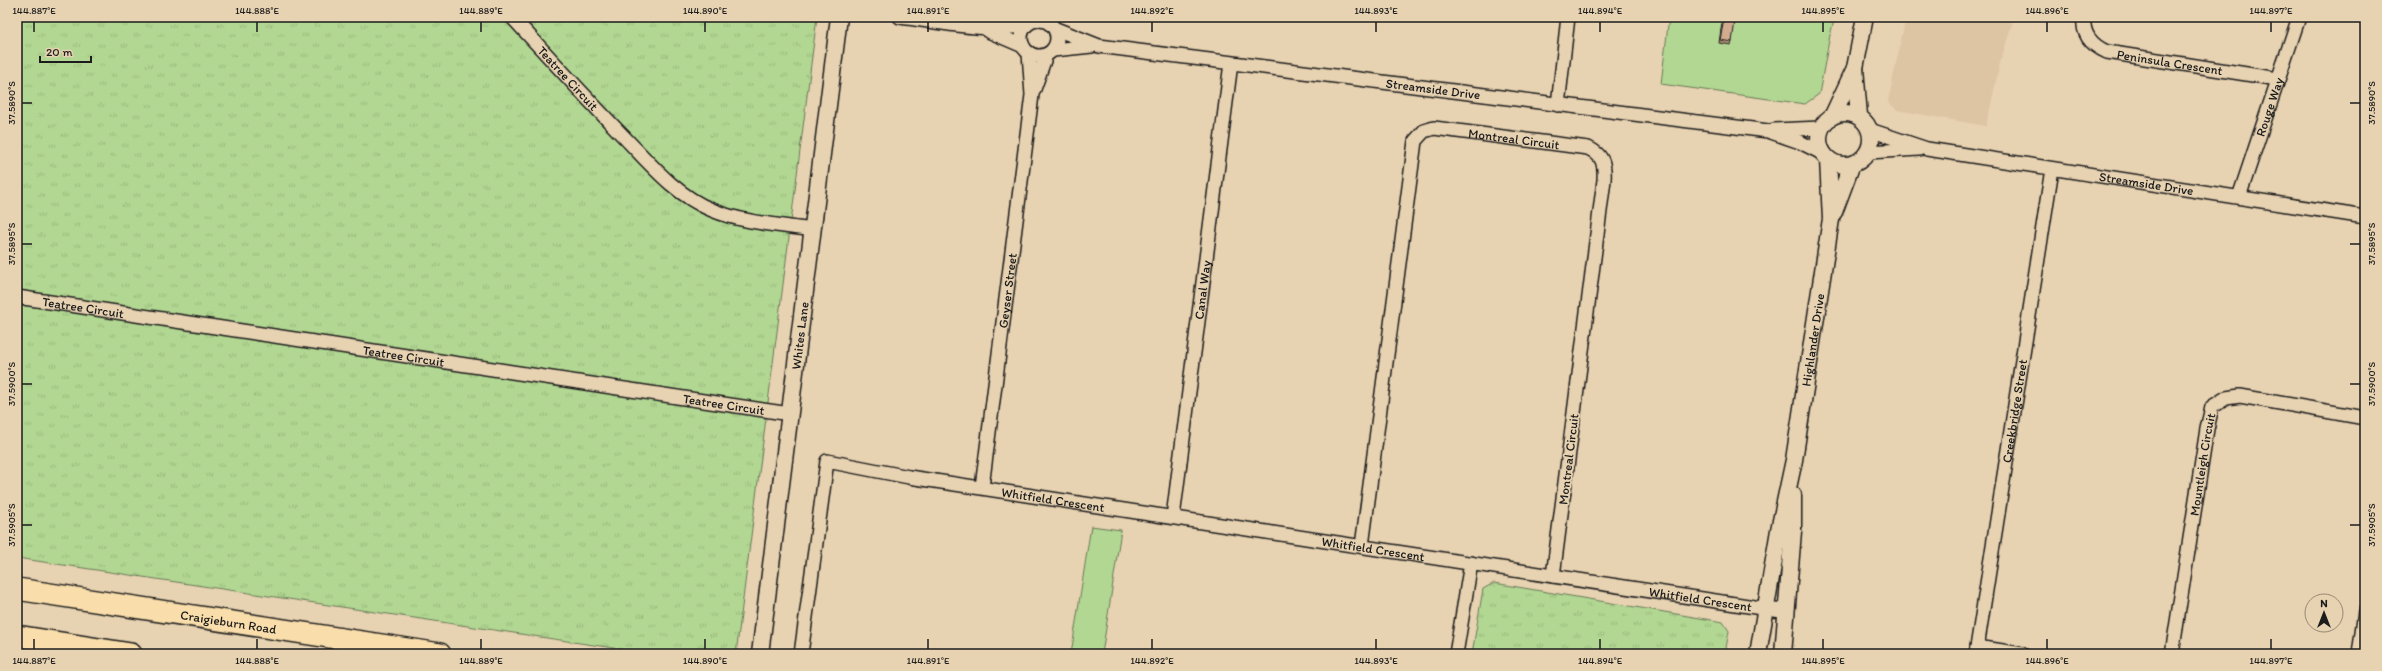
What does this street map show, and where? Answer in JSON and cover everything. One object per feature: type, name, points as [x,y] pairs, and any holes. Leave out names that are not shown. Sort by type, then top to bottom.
[{"type":"main road","name":"Craigieburn Road","points":[[17,589],[440,654]]},
{"type":"main road","points":[[17,636],[132,654]]},
{"type":"street","name":"Teatree Circuit","points":[[512,17],[584,96],[661,175],[679,190],[712,210],[749,220],[813,230]]},
{"type":"street","name":"Whites Lane","points":[[760,654],[839,17]]},
{"type":"street","points":[[900,17],[976,27],[1008,28],[1030,21],[1041,20],[1052,23],[1058,40],[1049,53],[1034,56],[1026,50],[976,27]]},
{"type":"street","points":[[1558,105],[1568,17]]},
{"type":"street","points":[[1855,68],[1859,116],[1870,130],[1871,137],[1868,152],[1852,164],[1840,164],[1825,156],[1818,136],[1821,128],[1833,115],[1855,68],[1866,17]]},
{"type":"street","name":"Peninsula Crescent","points":[[2084,17],[2086,34],[2090,41],[2096,47],[2106,52],[2278,79]]},
{"type":"street","name":"Rouge Way","points":[[2239,197],[2299,17]]},
{"type":"street","points":[[1026,50],[1021,35],[1030,21]]},
{"type":"street","name":"Streamside Drive","points":[[1052,23],[1099,46]]},
{"type":"street","name":"Streamside Drive","points":[[1049,53],[1099,46],[1768,131],[1821,128]]},
{"type":"street","name":"Geyser Street","points":[[1026,50],[1032,95]]},
{"type":"street","name":"Geyser Street","points":[[982,487],[1032,95],[1049,53]]},
{"type":"street","name":"Canal Way","points":[[1173,517],[1231,62]]},
{"type":"street","points":[[1833,115],[1850,113],[1859,116]]},
{"type":"street","name":"Montreal Circuit","points":[[1362,546],[1416,141],[1424,131],[1434,128],[1588,148],[1600,156],[1604,162],[1604,174],[1553,576]]},
{"type":"street","name":"Streamside Drive","points":[[1870,130],[1927,149],[2365,217]]},
{"type":"street","name":"Streamside Drive","points":[[1768,131],[1800,142],[1825,156]]},
{"type":"street","name":"Streamside Drive","points":[[1868,152],[1927,149]]},
{"type":"street","name":"Highlander Drive","points":[[1825,156],[1831,219]]},
{"type":"street","name":"Highlander Drive","points":[[1758,654],[1764,609],[1794,460],[1831,219],[1852,164]]},
{"type":"street","name":"Creekbridge Street","points":[[1976,650],[2052,169]]},
{"type":"street","name":"Teatree Circuit","points":[[17,297],[236,329],[362,351],[790,414]]},
{"type":"street","name":"Mountleigh Circuit","points":[[2172,654],[2206,429],[2212,407],[2226,398],[2240,396],[2365,418]]},
{"type":"street","name":"Highlander Drive","points":[[1783,654],[1793,531],[1794,460]]},
{"type":"street","name":"Whitfield Crescent","points":[[801,654],[827,461],[982,487],[1787,612]]},
{"type":"street","points":[[1456,654],[1471,563]]},
{"type":"street","points":[[2359,654],[2365,612]]},
{"type":"street","points":[[1976,650],[2022,654]]},
{"type":"shaded area","points":[[1906,17],[2014,17],[2000,63],[1986,126],[1897,110],[1888,102]]},
{"type":"green space","points":[[17,17],[817,17],[736,654],[653,654],[17,558]]},
{"type":"green space","points":[[1669,17],[1835,17],[1830,35],[1819,94],[1805,104],[1661,84]]},
{"type":"green space","points":[[1091,526],[1121,530],[1102,654],[1071,654]]},
{"type":"green space","points":[[1494,583],[1723,622],[1729,631],[1725,654],[1472,654],[1483,589]]},
{"type":"building","points":[[1724,19],[1735,21],[1732,42],[1720,40]]}]
